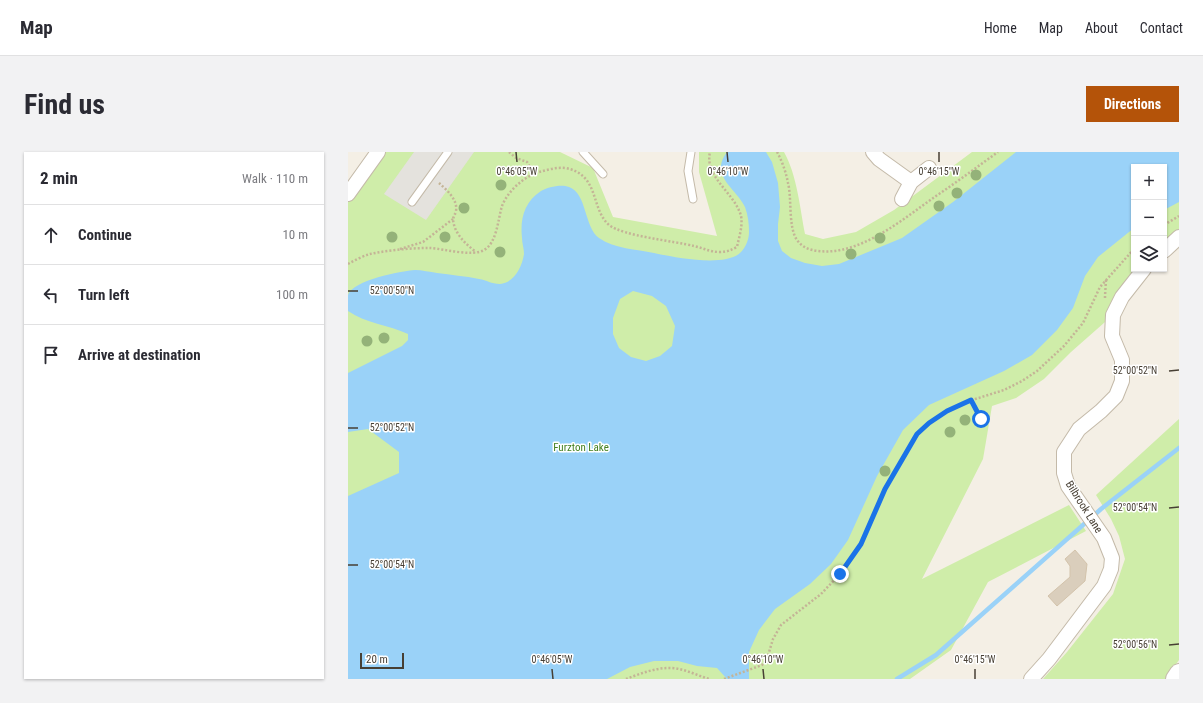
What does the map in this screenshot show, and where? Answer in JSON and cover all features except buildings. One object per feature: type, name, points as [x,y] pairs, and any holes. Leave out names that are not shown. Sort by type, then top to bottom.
[{"type":"street","points":[[348,194],[378,152]]},
{"type":"street","points":[[873,152],[879,160],[911,182]]},
{"type":"street","points":[[902,199],[911,182],[929,168]]},
{"type":"street","points":[[1167,248],[1179,238]]},
{"type":"street","name":"Bilbrook Lane","points":[[1031,679],[1049,659],[1104,586],[1111,569],[1112,558],[1104,538],[1068,486],[1064,473],[1064,452],[1078,429],[1101,411],[1116,396],[1122,381],[1122,360],[1112,336],[1113,315],[1122,296],[1142,272]]},
{"type":"street","points":[[1175,679],[1179,673]]},
{"type":"lane","points":[[412,202],[448,152]]},
{"type":"lane","points":[[583,152],[603,174]]},
{"type":"lane","points":[[691,152],[688,171],[693,198]]},
{"type":"path","points":[[509,152],[516,158],[527,162],[534,174]]},
{"type":"path","points":[[348,264],[370,254],[396,250],[431,248],[477,253],[486,250],[496,233],[502,206],[516,186],[534,174],[556,168],[565,168],[575,171],[583,176],[590,186],[602,216],[610,225],[624,231],[693,246],[711,252],[730,251],[737,246],[741,229],[741,217],[738,207],[719,182],[710,164],[710,152]]},
{"type":"path","points":[[777,152],[788,183],[793,232],[796,239],[803,246],[812,250],[825,252],[845,249],[862,243],[899,223],[998,152]]},
{"type":"path","points":[[396,250],[423,242],[453,219],[456,212],[456,204],[454,199],[445,188],[431,177]]},
{"type":"path","points":[[1167,223],[1179,216]]},
{"type":"path","points":[[453,219],[456,232],[465,243],[477,253]]},
{"type":"path","points":[[724,679],[762,665],[767,659],[773,639],[781,625],[821,594],[840,574],[861,544],[885,489],[917,434],[929,423],[947,411],[971,400],[1004,390],[1037,371],[1064,346],[1083,323],[1100,287],[1131,252]]},
{"type":"path","points":[[971,400],[981,419]]},
{"type":"path","points":[[626,679],[640,673],[677,668],[709,679]]},
{"type":"green space","name":"Furzton Lake","points":[[378,152],[560,152],[593,168],[613,217],[717,236],[699,172],[699,152],[784,152],[795,181],[805,234],[823,239],[856,232],[894,210],[972,152],[1179,152],[1179,237],[1167,248],[1167,164],[1131,164],[1131,272],[1142,272],[1113,315],[1071,352],[1044,379],[1016,398],[992,406],[983,459],[922,579],[1069,505],[1086,531],[988,582],[951,650],[910,679],[348,679],[348,194]]},
{"type":"green space","points":[[1179,419],[1179,660],[1165,679],[1043,679],[1067,652],[1113,594],[1125,559],[1119,536],[1111,519],[1096,495]]},
{"type":"shaded area","points":[[414,152],[474,152],[426,220],[384,194]]},
{"type":"water","name":"Furzton Lake","points":[[727,152],[766,152],[772,162],[778,183],[780,207],[778,241],[782,251],[791,258],[805,263],[822,266],[839,264],[902,238],[953,202],[1016,152],[1179,152],[1179,202],[1167,208],[1167,164],[1131,164],[1131,230],[1098,257],[1085,276],[1073,308],[1057,330],[1032,355],[1004,371],[929,405],[903,430],[877,476],[848,540],[831,564],[810,584],[775,609],[759,630],[749,652],[749,679],[727,679],[717,668],[697,666],[678,661],[654,661],[630,667],[607,679],[348,679],[348,496],[399,473],[399,452],[368,429],[348,432],[348,373],[402,346],[408,340],[408,334],[369,321],[348,311],[348,295],[359,285],[378,277],[415,270],[474,278],[497,284],[509,281],[516,274],[523,259],[522,224],[524,212],[527,206],[535,195],[541,191],[558,186],[566,186],[575,190],[579,196],[594,233],[605,242],[626,248],[686,259],[712,260],[734,257],[741,252],[747,243],[749,223],[745,207],[722,175],[722,160]],"holes":[[[633,291],[652,296],[666,306],[675,326],[672,346],[660,356],[646,361],[631,357],[619,348],[613,334],[613,318],[620,299]]]},
{"type":"waterway","points":[[897,679],[936,655],[1101,509],[1179,448]]},
{"type":"route","points":[[840,574],[861,544],[885,489],[917,434],[929,423],[947,411],[971,400],[981,419]]}]
